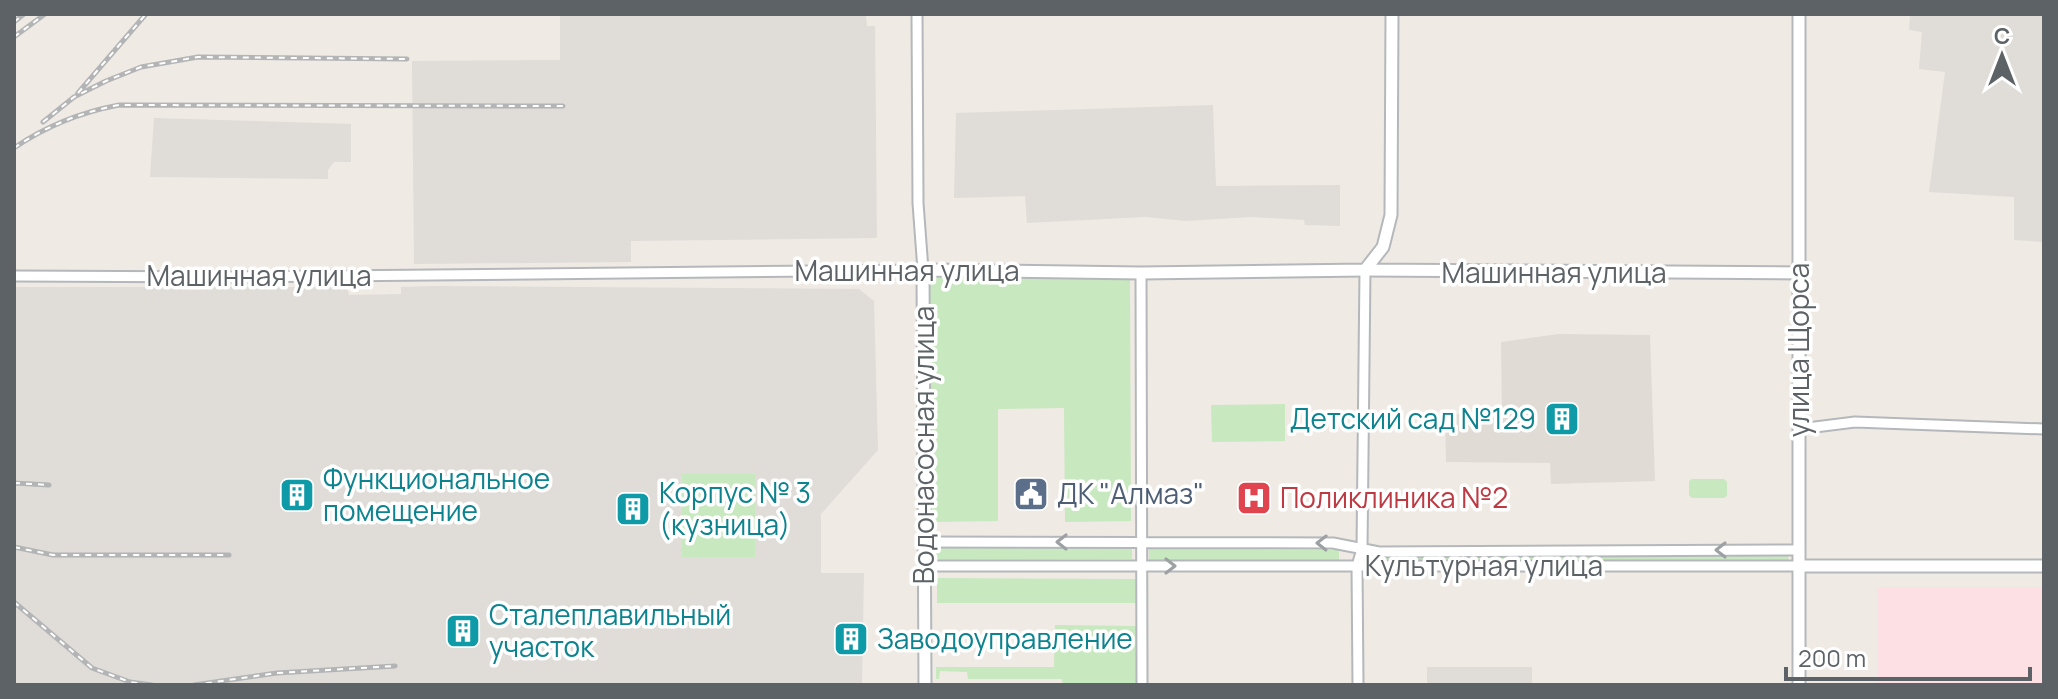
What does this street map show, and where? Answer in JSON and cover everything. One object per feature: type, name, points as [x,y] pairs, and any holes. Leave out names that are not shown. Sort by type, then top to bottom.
[{"type":"street","name":"Водонасосная улица","points":[[917,14],[918,203],[923,270],[925,685]]},
{"type":"street","points":[[1358,685],[1357,566],[1362,549],[1365,270],[1383,247],[1391,215],[1392,14]]},
{"type":"street","name":"улица Щорса","points":[[1799,14],[1799,685]]},
{"type":"street","name":"Машинная улица","points":[[14,276],[923,270],[1799,273]]},
{"type":"street","points":[[1141,273],[1142,685]]},
{"type":"street","points":[[1799,429],[1855,422],[2044,429]]},
{"type":"street","name":"Культурная улица","points":[[924,542],[1333,543],[1379,552],[1799,550]]},
{"type":"street","name":"Культурная улица","points":[[924,566],[2044,566]]},
{"type":"shaded area","points":[[560,14],[866,14],[867,26],[875,26],[877,238],[631,241],[631,262],[414,264],[412,61],[560,60]]},
{"type":"shaded area","points":[[1910,14],[2044,14],[2044,242],[2014,240],[2014,197],[1929,192],[1945,72],[1919,69],[1922,32],[1909,30]]},
{"type":"shaded area","points":[[1213,105],[1216,186],[1340,185],[1340,226],[1305,225],[1304,220],[1251,217],[1186,221],[1145,217],[1027,223],[1025,196],[954,198],[956,113]]},
{"type":"shaded area","points":[[154,118],[351,124],[351,162],[334,162],[328,170],[328,179],[150,177]]},
{"type":"shaded area","points":[[14,287],[347,287],[349,295],[401,294],[401,287],[859,289],[874,301],[878,450],[821,514],[821,573],[864,573],[862,685],[14,685]]},
{"type":"shaded area","points":[[1559,334],[1650,335],[1655,481],[1551,484],[1550,463],[1446,462],[1445,414],[1502,414],[1501,342]]},
{"type":"shaded area","points":[[1877,587],[2044,587],[2044,685],[1877,685]]},
{"type":"shaded area","points":[[1427,667],[1532,667],[1532,685],[1427,685]]},
{"type":"green space","points":[[930,278],[1130,278],[1131,521],[1065,522],[1064,408],[998,409],[998,521],[931,522]]},
{"type":"green space","points":[[1285,404],[1285,441],[1212,442],[1211,405]]},
{"type":"green space","points":[[682,474],[755,474],[755,557],[682,557]]},
{"type":"green space","points":[[1724,479],[1727,482],[1727,496],[1692,498],[1689,495],[1689,481]]},
{"type":"green space","points":[[933,548],[1132,548],[1132,559],[933,560]]},
{"type":"green space","points":[[1149,548],[1339,550],[1339,561],[1149,560]]},
{"type":"green space","points":[[1367,555],[1788,555],[1789,563],[1367,563],[1363,559]]},
{"type":"green space","points":[[937,578],[1136,579],[1136,603],[937,603]]},
{"type":"green space","points":[[1055,625],[1136,626],[1136,685],[1063,685],[1062,679],[968,679],[967,672],[940,671],[939,679],[936,679],[936,667],[1054,667]]},
{"type":"railway","points":[[14,22],[24,14]]},
{"type":"railway","points":[[14,37],[45,14]]},
{"type":"railway","points":[[78,93],[146,14]]},
{"type":"railway","points":[[43,122],[74,97],[106,81],[141,67],[198,57],[407,59]]},
{"type":"railway","points":[[14,148],[65,121],[119,105],[563,106]]},
{"type":"railway","points":[[14,483],[49,485]]},
{"type":"railway","points":[[14,547],[53,555],[229,555]]},
{"type":"railway","points":[[14,602],[92,668],[130,682],[152,685]]},
{"type":"railway","points":[[194,685],[277,673],[395,666]]},
{"type":"place","name":"Детский сад №129","points":[[1562,419]]},
{"type":"place","name":"ДК \"Алмаз\"","points":[[1031,494]]},
{"type":"place","name":"Функциональное помещение","points":[[297,495]]},
{"type":"place","name":"Поликлиника №2","points":[[1254,498]]},
{"type":"place","name":"Корпус № 3 (кузница)","points":[[633,509]]},
{"type":"place","name":"Сталеплавильный участок","points":[[463,631]]},
{"type":"place","name":"Заводоуправление","points":[[851,639]]}]
